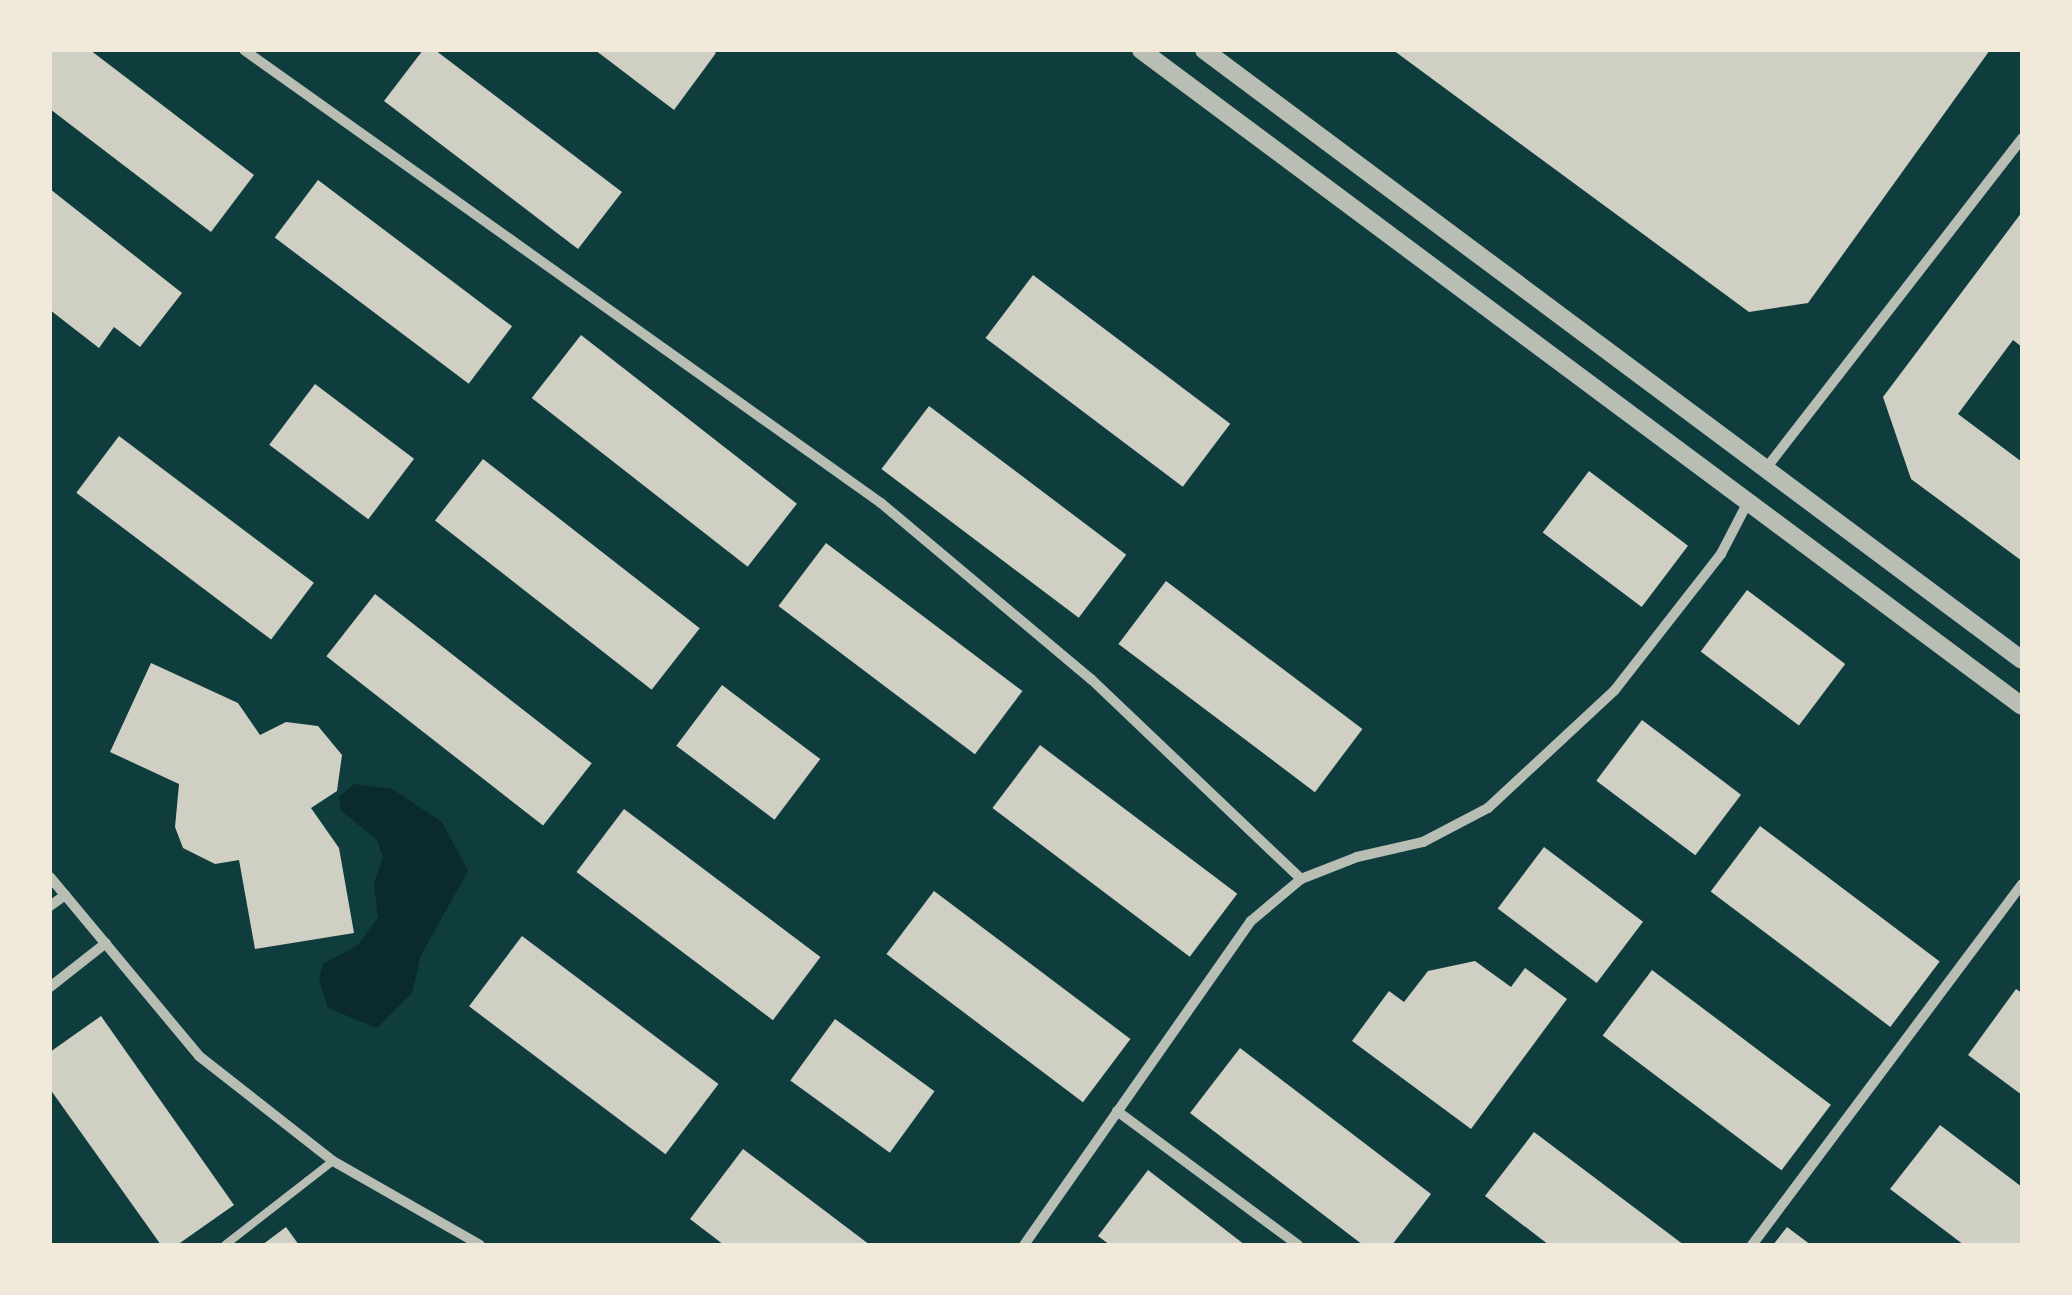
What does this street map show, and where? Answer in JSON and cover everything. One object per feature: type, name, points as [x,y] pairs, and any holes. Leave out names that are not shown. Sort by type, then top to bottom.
[{"type":"street","points":[[244,50],[881,503],[1090,679],[1302,880]]},
{"type":"street","points":[[1141,50],[2022,706]]},
{"type":"street","points":[[1204,50],[1764,472],[2022,660]]},
{"type":"street","points":[[1024,1245],[1251,921],[1302,880],[1357,857],[1423,842],[1488,808],[1614,691],[1721,554],[1764,472],[2022,138]]},
{"type":"street","points":[[50,877],[199,1056],[334,1161],[465,1242],[480,1245]]},
{"type":"street","points":[[1752,1245],[2022,884]]},
{"type":"street","points":[[50,906],[65,895]]},
{"type":"street","points":[[50,987],[106,943]]},
{"type":"street","points":[[1118,1111],[1298,1245]]},
{"type":"lane","points":[[225,1245],[334,1161]]},
{"type":"water","points":[[354,784],[392,789],[442,822],[468,871],[421,955],[412,993],[377,1028],[328,1008],[319,980],[323,964],[358,945],[378,917],[374,883],[383,857],[377,840],[341,811],[339,797]]},
{"type":"building","points":[[50,50],[90,50],[254,175],[211,232],[50,109]]},
{"type":"building","points":[[423,50],[435,50],[622,192],[578,249],[384,101]]},
{"type":"building","points":[[595,50],[712,50],[716,53],[674,110]]},
{"type":"building","points":[[1393,50],[1990,50],[1808,303],[1749,312]]},
{"type":"building","points":[[318,180],[512,326],[469,384],[275,238]]},
{"type":"building","points":[[50,189],[182,293],[140,347],[114,327],[99,348],[50,310]]},
{"type":"building","points":[[2022,212],[2022,347],[2013,340],[1958,414],[2022,462],[2022,561],[1911,479],[1883,397]]},
{"type":"building","points":[[1033,275],[1230,424],[1183,487],[985,338]]},
{"type":"building","points":[[581,335],[797,504],[748,567],[532,398]]},
{"type":"building","points":[[315,384],[414,459],[368,519],[269,445]]},
{"type":"building","points":[[929,406],[1126,555],[1079,618],[881,469]]},
{"type":"building","points":[[119,436],[314,583],[271,640],[76,493]]},
{"type":"building","points":[[483,459],[700,628],[652,690],[435,520]]},
{"type":"building","points":[[1589,471],[1688,546],[1642,607],[1543,532]]},
{"type":"building","points":[[826,543],[1022,691],[975,754],[778,606]]},
{"type":"building","points":[[1166,581],[1362,729],[1315,792],[1118,644]]},
{"type":"building","points":[[1747,590],[1845,664],[1799,726],[1701,651]]},
{"type":"building","points":[[375,594],[592,763],[543,826],[326,656]]},
{"type":"building","points":[[151,663],[238,703],[260,735],[286,722],[318,726],[342,755],[337,791],[311,808],[339,848],[354,933],[255,949],[239,860],[215,864],[183,848],[175,827],[179,784],[110,752]]},
{"type":"building","points":[[722,685],[820,759],[774,820],[676,746]]},
{"type":"building","points":[[1642,720],[1741,795],[1695,855],[1596,781]]},
{"type":"building","points":[[1040,745],[1237,894],[1190,957],[992,808]]},
{"type":"building","points":[[624,809],[820,957],[773,1020],[576,872]]},
{"type":"building","points":[[1760,826],[1940,961],[1890,1027],[1711,891]]},
{"type":"building","points":[[1544,847],[1643,922],[1597,983],[1498,908]]},
{"type":"building","points":[[934,891],[1130,1039],[1083,1102],[886,954]]},
{"type":"building","points":[[522,936],[718,1084],[666,1154],[469,1006]]},
{"type":"building","points":[[1475,961],[1511,987],[1525,968],[1567,999],[1471,1129],[1352,1041],[1389,991],[1404,1002],[1428,971]]},
{"type":"building","points":[[1652,970],[1831,1105],[1782,1170],[1603,1035]]},
{"type":"building","points":[[2016,989],[2022,993],[2022,1095],[1968,1055]]},
{"type":"building","points":[[101,1016],[234,1205],[177,1245],[161,1245],[50,1089],[50,1052]]},
{"type":"building","points":[[835,1019],[935,1091],[890,1153],[790,1080]]},
{"type":"building","points":[[1240,1048],[1431,1194],[1392,1245],[1363,1245],[1190,1113]]},
{"type":"building","points":[[1940,1125],[2022,1187],[2022,1245],[1964,1245],[1890,1189]]},
{"type":"building","points":[[1534,1132],[1684,1245],[1549,1245],[1485,1196]]},
{"type":"building","points":[[743,1149],[870,1245],[724,1245],[690,1219]]},
{"type":"building","points":[[1148,1170],[1245,1245],[1110,1245],[1098,1236]]},
{"type":"building","points":[[286,1227],[299,1245],[262,1245]]},
{"type":"building","points":[[1787,1227],[1811,1245],[1773,1245]]}]
